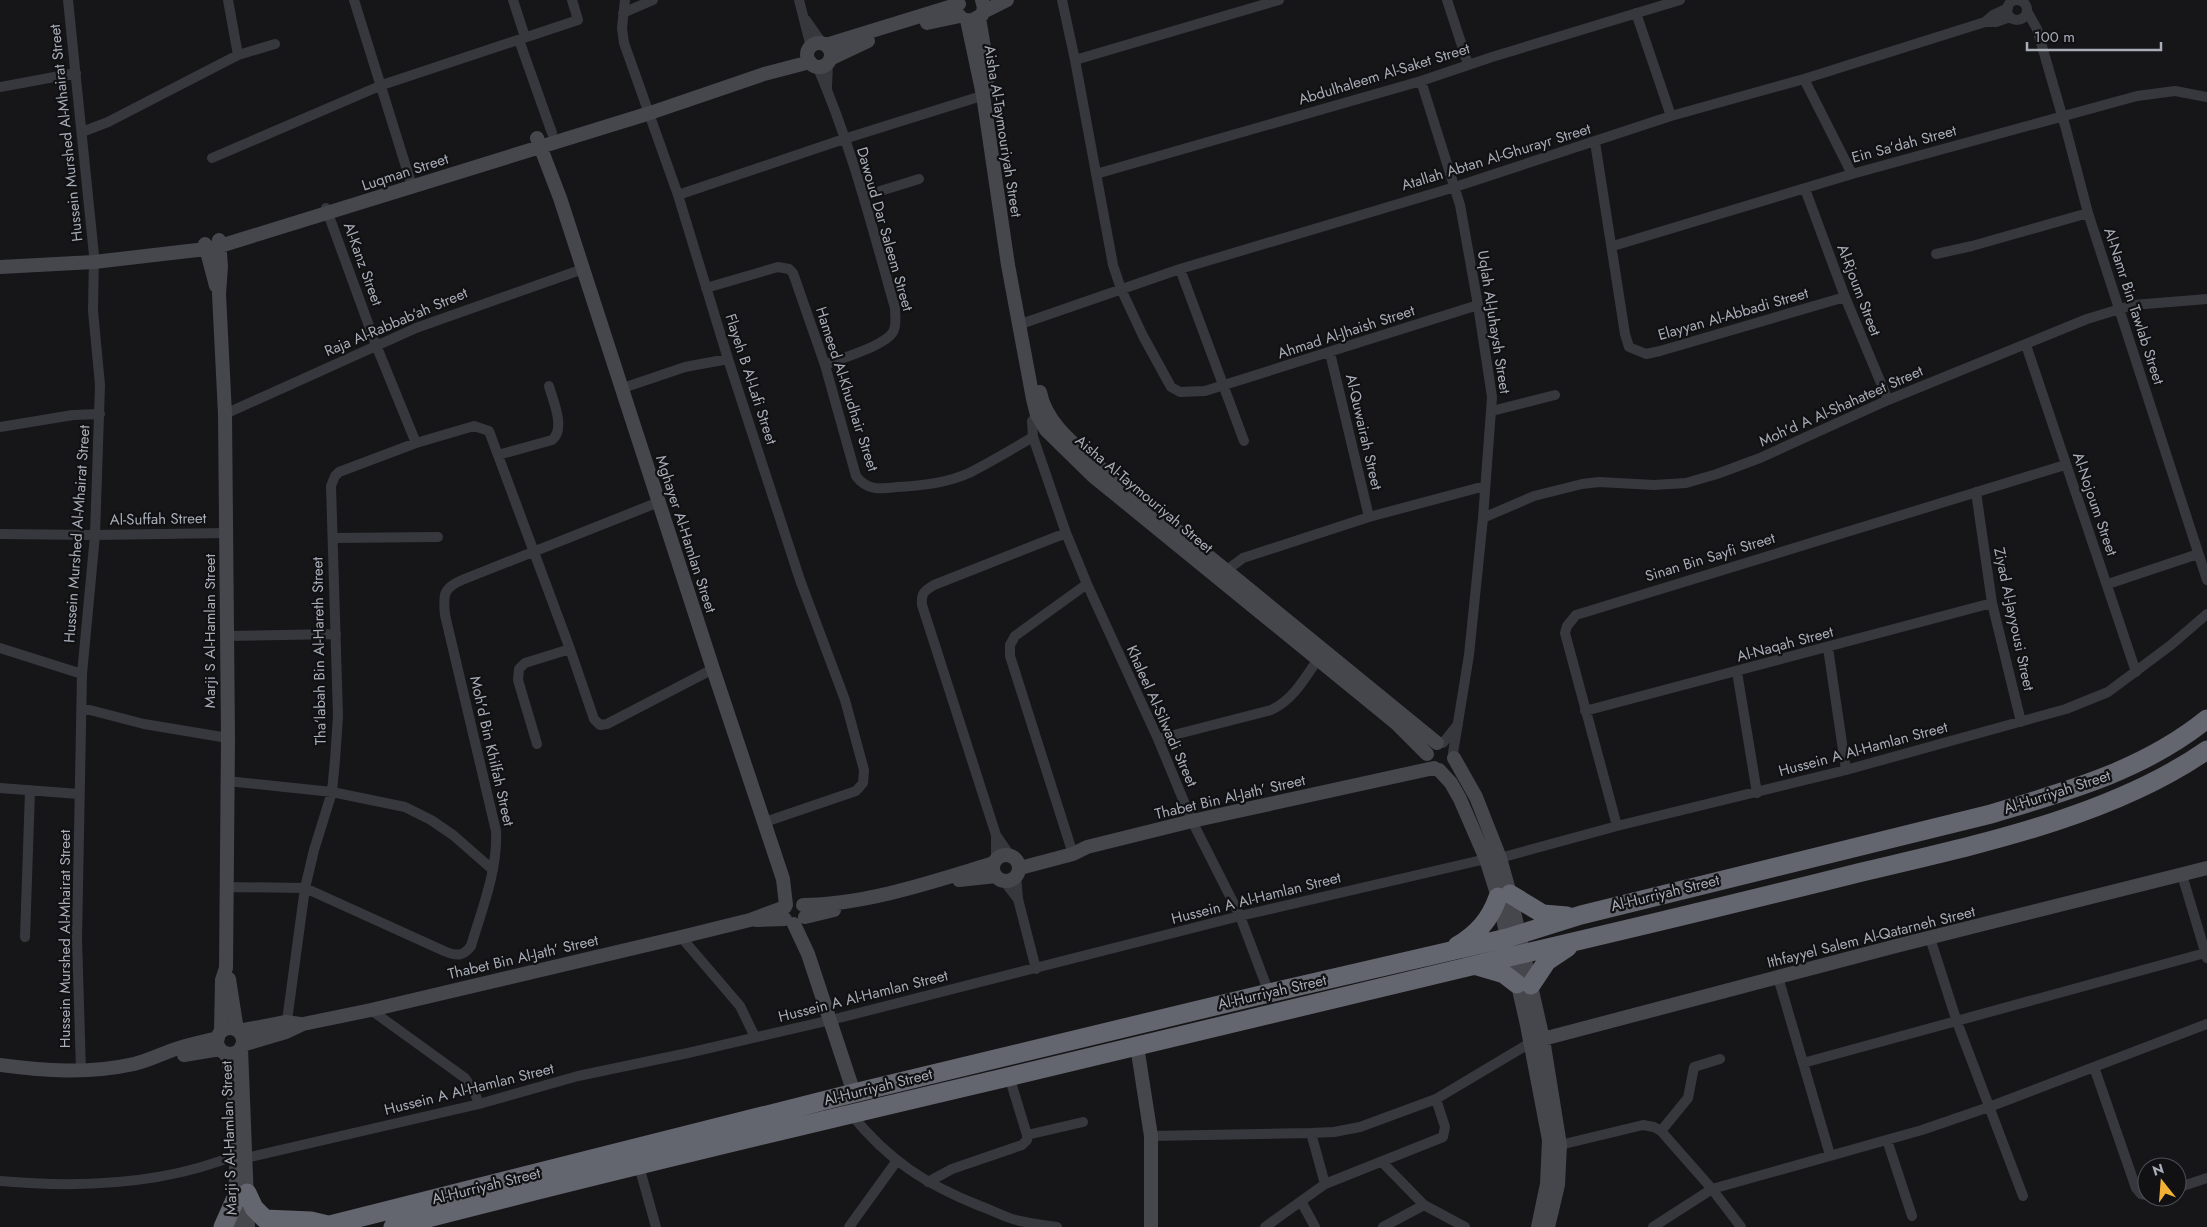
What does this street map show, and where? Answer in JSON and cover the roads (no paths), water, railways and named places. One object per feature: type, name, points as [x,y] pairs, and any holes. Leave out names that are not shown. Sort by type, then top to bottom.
[{"type":"highway","name":"Al-Hurriyah Street","points":[[325,1226],[854,1093],[1269,993],[1513,937],[1581,915],[1992,814],[2058,794],[2118,772],[2161,752],[2207,719]]},
{"type":"highway","name":"Al-Hurriyah Street","points":[[393,1227],[851,1114],[1577,942],[2008,835],[2087,810],[2143,788],[2174,772],[2207,750]]},
{"type":"highway","points":[[1446,952],[1469,939],[1483,927],[1504,896],[1543,914],[1557,917],[1581,915]]},
{"type":"highway","points":[[1474,965],[1499,972],[1524,985],[1547,961],[1577,942]]},
{"type":"highway","points":[[223,1227],[241,1196],[265,1219],[311,1221],[325,1226]]},
{"type":"street","name":"Hussein Murshed Al-Mhairat Street","points":[[68,0],[94,258],[93,311],[100,385],[95,535],[82,674],[77,939],[81,1071]]},
{"type":"street","points":[[228,0],[238,55]]},
{"type":"street","points":[[354,0],[411,183]]},
{"type":"street","points":[[513,0],[546,139]]},
{"type":"street","points":[[212,158],[382,85],[578,20],[572,0]]},
{"type":"street","name":"Flayeh B Al-Lafi Street","points":[[625,0],[622,28],[624,43],[678,195],[728,359],[800,580],[845,700],[865,777],[856,791],[765,822]]},
{"type":"street","points":[[623,13],[653,0]]},
{"type":"street","name":"Dawoud Dar Saleem Street","points":[[801,0],[805,18],[819,55],[827,90],[864,196],[895,308],[896,323],[890,336],[878,344],[825,365]]},
{"type":"street","name":"Luqman Street","points":[[0,267],[213,245],[327,211],[546,139],[764,74],[819,55],[847,50],[893,33],[1007,0]]},
{"type":"street","points":[[1062,0],[1113,265],[1121,289],[1143,336],[1171,387],[1180,392],[1192,393],[1222,387]]},
{"type":"street","points":[[1075,60],[1279,0]]},
{"type":"street","points":[[1447,0],[1468,64]]},
{"type":"street","name":"Abdulhaleem Al-Saket Street","points":[[1096,174],[1421,81],[1468,64],[1680,0]]},
{"type":"street","name":"Atallah Abtan Al-Ghurayr Street","points":[[1023,324],[1180,269],[1455,187],[1671,116],[1804,79],[1985,22],[1996,22],[2018,7]]},
{"type":"street","name":"Al-Namr Bin Tawlab Street","points":[[2018,7],[2039,39],[2063,117],[2088,213],[2207,580]]},
{"type":"street","name":"Aisha Al-Taymouriyah Street","points":[[970,10],[987,94],[1023,324],[1041,396],[1041,412],[1053,438],[1093,476],[1396,723],[1450,783],[1493,859]]},
{"type":"street","points":[[1636,12],[1671,116]]},
{"type":"street","points":[[82,132],[108,122],[238,55],[275,44]]},
{"type":"street","points":[[0,87],[76,73]]},
{"type":"street","points":[[1804,79],[1852,174]]},
{"type":"street","name":"Uqlah Al-Juhaysh Street","points":[[1421,81],[1460,205],[1490,381],[1492,411],[1469,655],[1454,755]]},
{"type":"street","name":"Ein Sa‘dah Street","points":[[1613,246],[1852,174],[2158,92],[2175,91],[2207,97]]},
{"type":"street","points":[[678,195],[844,139],[987,94]]},
{"type":"street","name":"Mghayer Al-Hamlan Street","points":[[546,139],[560,198],[713,669],[854,1093]]},
{"type":"street","name":"Elayyan Al-Abbadi Street","points":[[1595,142],[1613,246],[1626,341],[1629,347],[1646,354],[1845,297]]},
{"type":"street","points":[[864,196],[919,179]]},
{"type":"street","name":"Al-Rjoum Street","points":[[1805,189],[1845,297],[1888,400]]},
{"type":"street","name":"Al-Kanz Street","points":[[327,211],[376,345],[416,443]]},
{"type":"street","points":[[1936,254],[1972,246],[2088,213]]},
{"type":"street","name":"Marji S Al-Hamlan Street","points":[[213,245],[219,294],[225,414],[228,738],[226,968],[230,980],[238,1030]]},
{"type":"street","name":"Luqman Street","points":[[0,259],[94,258]]},
{"type":"street","name":"Hameed Al-Khudhair Street","points":[[706,288],[778,267],[789,269],[793,273],[825,365],[856,476],[865,486],[874,488],[925,485],[968,473],[1033,437]]},
{"type":"street","name":"Raja Al-Rabbab‘ah Street","points":[[225,414],[376,345],[473,306],[583,269]]},
{"type":"street","points":[[1180,269],[1222,387],[1244,441]]},
{"type":"street","name":"Moh'd A Al-Shahateet Street","points":[[1482,518],[1534,496],[1582,484],[1599,482],[1654,485],[1686,482],[1717,474],[1760,458],[1888,400],[2118,308],[2152,302],[2207,299]]},
{"type":"street","name":"Ahmad Al-Jhaish Street","points":[[1222,387],[1478,305]]},
{"type":"street","name":"Al-Nojoum Street","points":[[2026,346],[2065,465],[2108,584],[2136,672]]},
{"type":"street","name":"Al-Quwairah Street","points":[[1330,353],[1369,517]]},
{"type":"street","points":[[623,388],[684,367],[728,359]]},
{"type":"street","points":[[498,455],[552,440],[556,437],[559,426],[549,386]]},
{"type":"street","points":[[1492,411],[1555,395]]},
{"type":"street","name":"Aisha Al-Taymouriyah Street","points":[[1041,412],[1103,470],[1440,743]]},
{"type":"street","name":"Khaleel Al-Silwadi Street","points":[[1041,412],[1032,421],[1033,437],[1066,533],[1087,584],[1158,739],[1192,821],[1240,916],[1269,993]]},
{"type":"street","points":[[0,427],[100,414]]},
{"type":"street","points":[[416,443],[478,426],[489,430],[570,649],[594,720],[600,725],[607,724],[713,669]]},
{"type":"street","name":"Tha‘labah Bin Al-Hareth Street","points":[[286,1027],[305,888],[314,850],[332,792],[338,716],[331,486],[335,476],[346,468],[416,443]]},
{"type":"street","name":"Sinan Bin Sayfi Street","points":[[1617,826],[1585,711],[1566,633],[1567,626],[1576,615],[2065,465]]},
{"type":"street","points":[[1227,570],[1243,558],[1369,517],[1485,486]]},
{"type":"street","name":"Ziyad Al-Jayyousi Street","points":[[1976,492],[1992,604],[2021,722]]},
{"type":"street","name":"Moh'd Bin Khilfah Street","points":[[226,887],[305,888],[454,955],[466,952],[471,946],[493,870],[496,830],[444,615],[446,592],[451,585],[659,502]]},
{"type":"street","name":"Al-Suffah Street","points":[[0,534],[226,533]]},
{"type":"street","points":[[1036,968],[1018,899],[922,605],[922,597],[924,591],[934,585],[1066,533]]},
{"type":"street","points":[[333,538],[438,537]]},
{"type":"street","points":[[2108,584],[2198,554]]},
{"type":"street","points":[[1072,850],[1010,656],[1010,645],[1016,636],[1087,584]]},
{"type":"street","name":"Al-Naqah Street","points":[[1585,711],[1992,604]]},
{"type":"street","name":"Hussein A Al-Hamlan Street","points":[[0,1181],[40,1185],[105,1183],[197,1168],[479,1104],[578,1076],[831,1020],[1240,916],[1493,859],[1617,826],[1846,770],[2021,722],[2090,700],[2108,692],[2136,672],[2207,614]]},
{"type":"street","points":[[227,636],[336,634]]},
{"type":"street","points":[[0,648],[82,674]]},
{"type":"street","points":[[1828,648],[1846,770]]},
{"type":"street","points":[[537,744],[518,680],[519,669],[525,664],[570,649]]},
{"type":"street","points":[[1158,739],[1271,710],[1282,705],[1290,698],[1318,659]]},
{"type":"street","points":[[1737,672],[1757,792]]},
{"type":"street","points":[[82,708],[144,724],[228,738]]},
{"type":"street","name":"Uqlah Al-Juhaysh Street","points":[[1440,743],[1458,723]]},
{"type":"street","points":[[1454,755],[1449,767],[1432,763],[1429,749],[1440,743],[1447,745],[1454,755],[1476,797],[1504,896],[1537,1041],[1555,1142],[1558,1185],[1548,1227]]},
{"type":"street","name":"Thabet Bin Al-Jath’ Street","points":[[238,1030],[286,1027],[371,1010],[750,920],[934,884],[1192,821],[1380,779],[1432,763]]},
{"type":"street","points":[[227,781],[332,792],[393,803],[414,810],[453,835],[493,870]]},
{"type":"street","points":[[0,788],[30,792],[79,794]]},
{"type":"street","points":[[25,938],[30,792]]},
{"type":"street","name":"Ithfayyel Salem Al-Qatarneh Street","points":[[1537,1041],[1778,977],[2207,868]]},
{"type":"street","points":[[1803,1063],[2206,956],[2182,875]]},
{"type":"street","points":[[681,937],[740,1006],[755,1037]]},
{"type":"street","points":[[1930,938],[1957,1022],[2023,1196]]},
{"type":"street","name":"Marji S Al-Hamlan Street","points":[[226,968],[222,980],[221,1043],[232,1074],[241,1157]]},
{"type":"street","points":[[1778,977],[1830,1154]]},
{"type":"street","points":[[371,1010],[465,1078],[474,1091],[479,1104]]},
{"type":"street","points":[[1652,1227],[1712,1189],[1830,1154],[1922,1130],[1989,1107],[2207,1024]]},
{"type":"street","name":"Thabet Bin Al-Jath’ Street","points":[[242,1046],[286,1027]]},
{"type":"street","points":[[0,1065],[48,1071],[81,1071],[117,1067],[159,1058],[169,1052],[221,1043],[236,1053],[242,1046],[243,1037],[238,1030],[228,1028],[221,1043]]},
{"type":"street","points":[[1152,1136],[1311,1133],[1334,1132],[1360,1127],[1436,1099],[1537,1041]]},
{"type":"street","name":"Marji S Al-Hamlan Street","points":[[235,1227],[241,1196],[242,1046]]},
{"type":"street","points":[[1137,1046],[1152,1136],[1149,1224]]},
{"type":"street","points":[[1661,1131],[1688,1098],[1694,1067],[1720,1059]]},
{"type":"street","points":[[2094,1067],[2137,1189]]},
{"type":"street","points":[[928,1182],[952,1169],[1022,1145],[1027,1140],[1009,1076]]},
{"type":"street","points":[[1265,1227],[1302,1203],[1325,1184],[1444,1137],[1445,1127],[1436,1099]]},
{"type":"street","points":[[851,1114],[870,1137],[896,1162],[928,1182],[1013,1223],[1057,1227]]},
{"type":"street","points":[[1027,1135],[1083,1122]]},
{"type":"street","points":[[1555,1142],[1642,1125],[1654,1127],[1661,1131],[1712,1189],[1741,1227]]},
{"type":"street","points":[[1311,1133],[1325,1184]]},
{"type":"street","points":[[1887,1140],[1912,1216]]},
{"type":"street","points":[[1538,1227],[1555,1142]]},
{"type":"street","points":[[849,1227],[896,1162]]},
{"type":"street","points":[[1382,1162],[1424,1205],[1465,1227]]},
{"type":"street","points":[[639,1166],[656,1227]]},
{"type":"street","points":[[2187,1185],[2207,1178]]},
{"type":"street","name":"Marji S Al-Hamlan Street","points":[[241,1196],[248,1227]]},
{"type":"street","points":[[1302,1203],[1315,1227]]},
{"type":"street","points":[[1383,1227],[1424,1205]]}]
